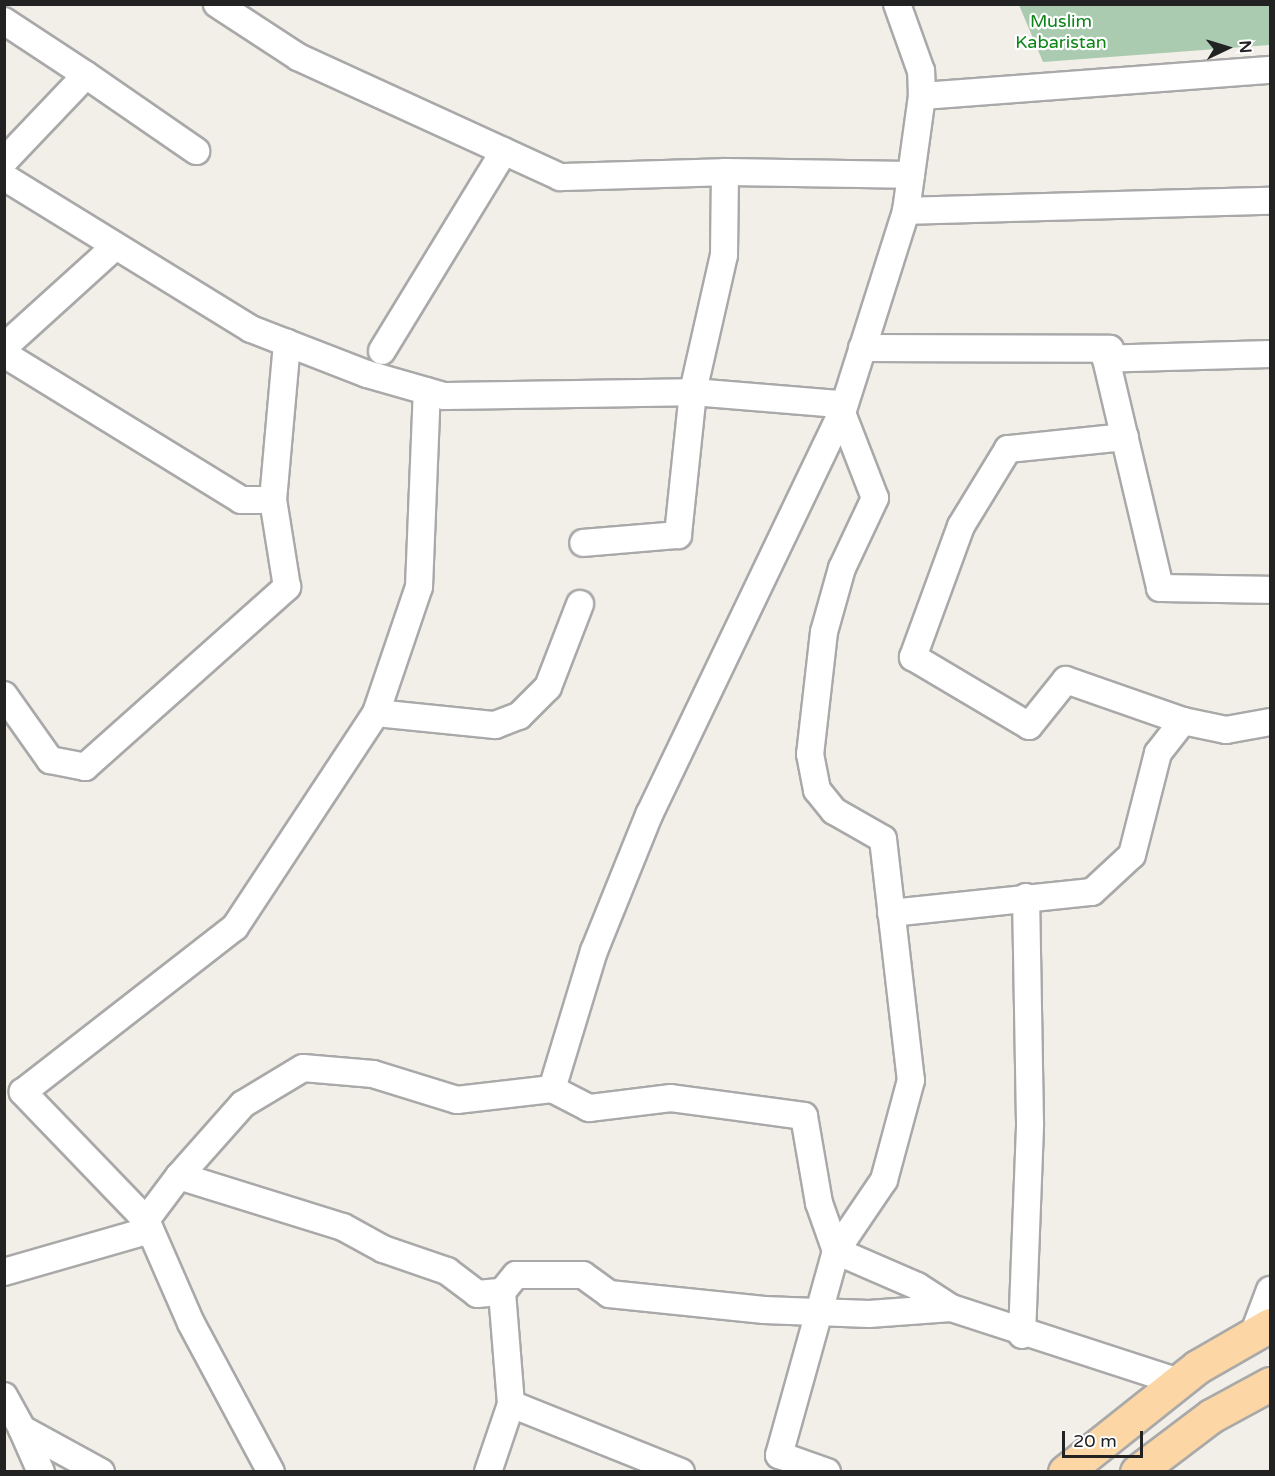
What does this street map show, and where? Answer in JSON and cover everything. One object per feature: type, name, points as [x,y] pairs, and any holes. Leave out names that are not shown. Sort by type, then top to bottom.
[{"type":"main road","points":[[1065,1472],[1179,1382],[1262,1330]]},
{"type":"main road","points":[[1179,1382],[1211,1416]]},
{"type":"main road","points":[[1137,1472],[1211,1416],[1270,1384]]},
{"type":"street","points":[[217,4],[298,57],[560,177],[725,172],[911,176]]},
{"type":"street","points":[[552,1089],[594,951],[649,815],[842,413],[906,211],[922,96],[921,71],[897,4]]},
{"type":"street","points":[[4,21],[196,151]]},
{"type":"street","points":[[922,96],[1270,69]]},
{"type":"street","points":[[4,161],[86,75]]},
{"type":"street","points":[[382,351],[504,151]]},
{"type":"street","points":[[583,543],[678,535],[693,392],[724,255],[725,172]]},
{"type":"street","points":[[4,177],[113,248],[251,329],[444,396],[693,392],[839,404],[875,498],[842,568],[824,632],[810,754],[817,790],[834,811],[883,839],[911,1080],[884,1180],[836,1251],[779,1455],[817,1470]]},
{"type":"street","points":[[906,211],[1270,201]]},
{"type":"street","points":[[4,347],[113,248]]},
{"type":"street","points":[[4,695],[50,760],[85,767],[287,587],[273,501],[287,343]]},
{"type":"street","points":[[862,348],[1110,350],[1106,358],[1160,588],[1270,590]]},
{"type":"street","points":[[4,354],[241,500],[273,501]]},
{"type":"street","points":[[1106,358],[1269,361]]},
{"type":"street","points":[[271,1472],[225,1392],[148,1225],[23,1092],[235,927],[376,713],[419,586],[427,391]]},
{"type":"street","points":[[1125,437],[1008,449],[961,526],[913,657],[1029,726],[1066,680],[1183,722],[1226,730],[1270,722]]},
{"type":"street","points":[[376,713],[495,725],[519,716],[548,687],[580,604]]},
{"type":"street","points":[[891,913],[1026,897],[1092,892],[1132,855],[1158,753],[1183,722]]},
{"type":"street","points":[[1022,1335],[1030,1123],[1026,897]]},
{"type":"street","points":[[4,1272],[148,1225],[179,1176],[243,1104],[303,1068],[373,1074],[457,1100],[552,1089],[589,1108],[671,1098],[804,1116],[819,1203],[836,1251],[917,1286],[951,1308],[1022,1335],[1179,1382]]},
{"type":"street","points":[[179,1176],[343,1227],[383,1249],[447,1271],[477,1294],[502,1292]]},
{"type":"street","points":[[488,1472],[511,1404],[502,1292],[516,1275],[583,1275],[609,1294],[820,1312],[951,1308]]},
{"type":"street","points":[[1262,1330],[1270,1290]]},
{"type":"street","points":[[4,1396],[41,1472]]},
{"type":"street","points":[[511,1404],[681,1472]]},
{"type":"street","points":[[22,1429],[101,1472]]},
{"type":"green space","name":"Muslim Kabaristan","points":[[1019,5],[1270,5],[1270,45],[1043,62]]}]
